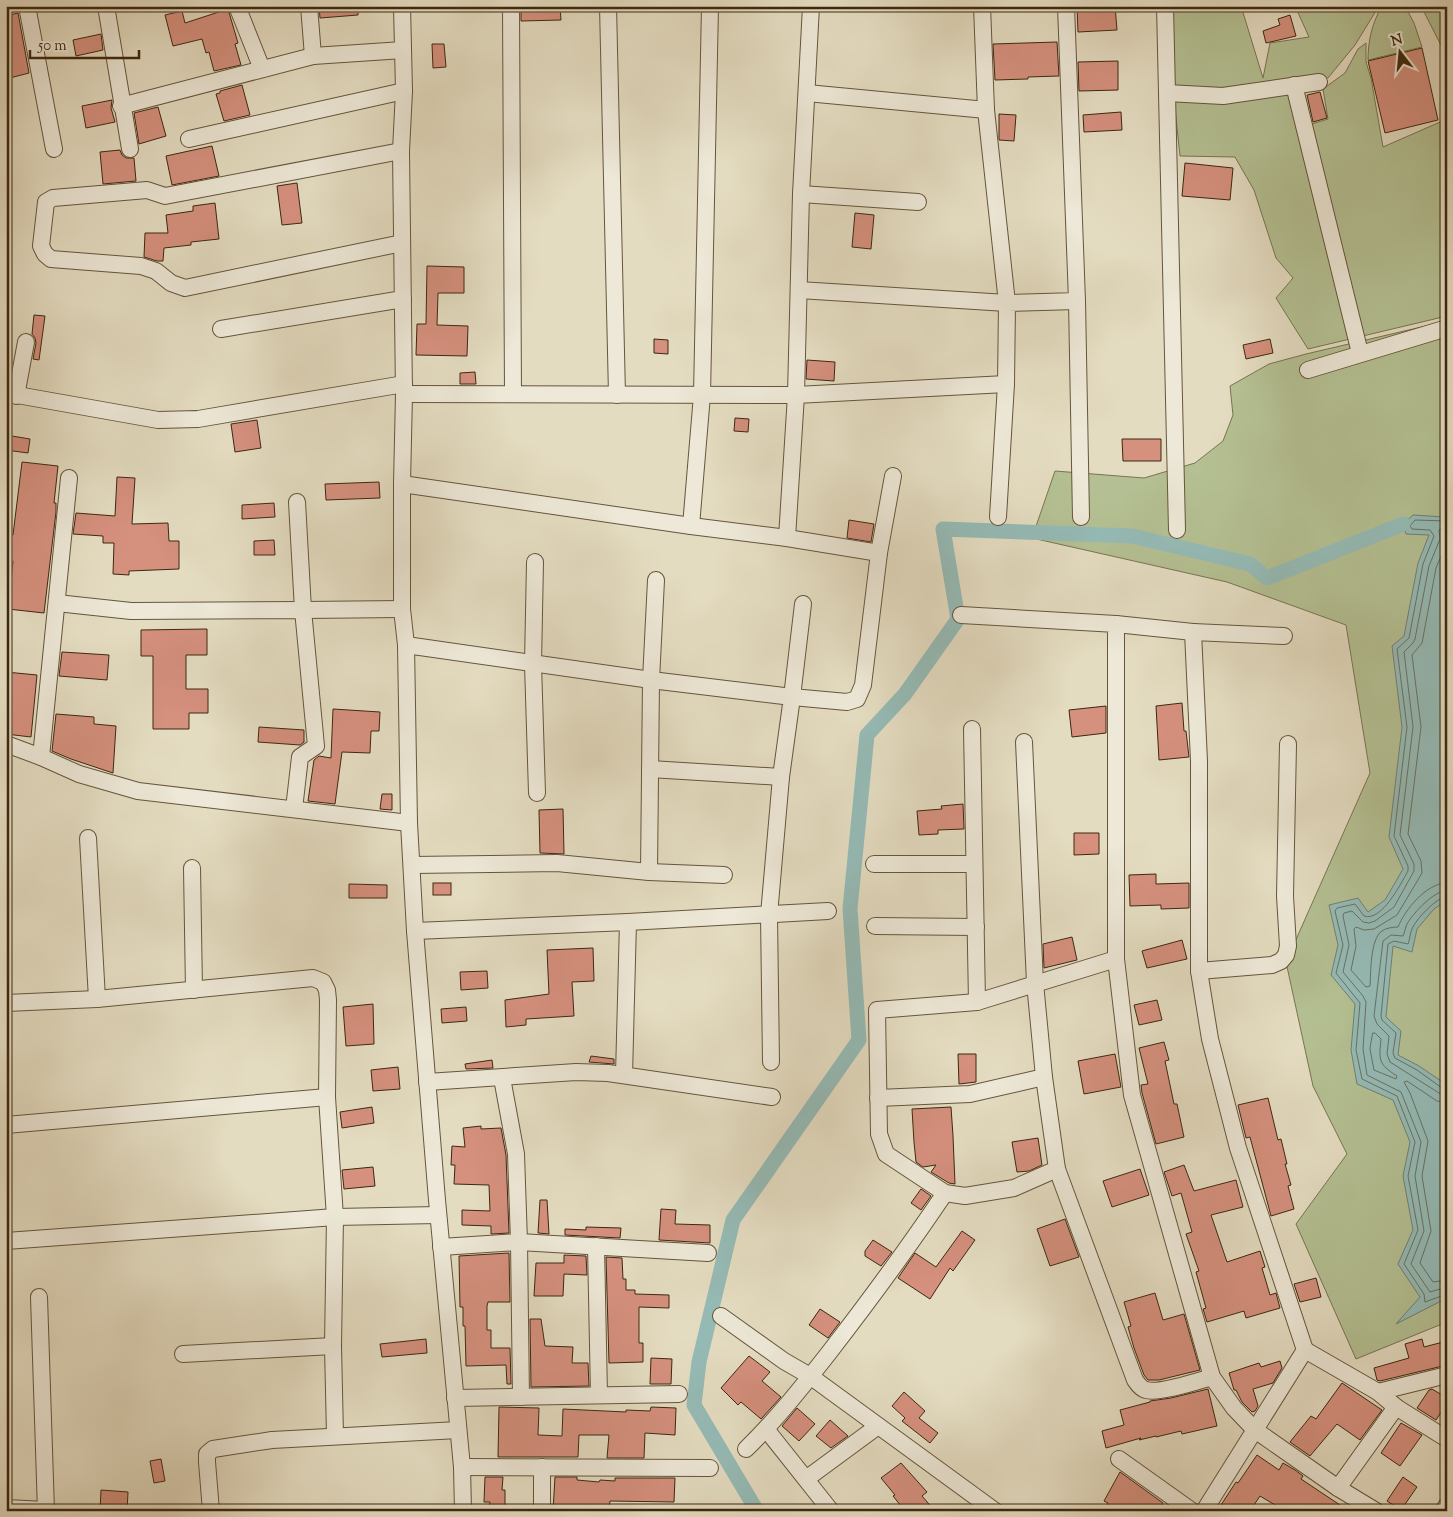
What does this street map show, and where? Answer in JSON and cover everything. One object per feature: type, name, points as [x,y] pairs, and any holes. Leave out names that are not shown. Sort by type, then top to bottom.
[{"type":"street","points":[[27,6],[54,149]]},
{"type":"street","points":[[106,6],[121,106],[130,149]]},
{"type":"street","points":[[237,6],[262,69]]},
{"type":"street","points":[[309,6],[313,56]]},
{"type":"street","points":[[402,6],[404,91],[401,151],[404,389],[402,609],[406,645],[409,823],[414,931],[462,1467],[463,1511]]},
{"type":"street","points":[[511,6],[513,394]]},
{"type":"street","points":[[608,6],[617,395]]},
{"type":"street","points":[[691,526],[702,395],[710,6]]},
{"type":"street","points":[[787,538],[796,395],[801,194],[811,6]]},
{"type":"street","points":[[982,6],[986,110],[1007,303],[1006,384],[998,517]]},
{"type":"street","points":[[1066,6],[1077,301],[1081,517]]},
{"type":"street","points":[[1165,6],[1177,530]]},
{"type":"street","points":[[121,106],[313,56],[403,50]]},
{"type":"street","points":[[1167,93],[1223,96],[1319,82]]},
{"type":"street","points":[[1294,85],[1360,353]]},
{"type":"street","points":[[189,140],[404,91]]},
{"type":"street","points":[[807,93],[986,110]]},
{"type":"street","points":[[401,151],[165,196],[147,190],[53,198],[46,202],[41,246],[45,254],[51,259],[142,266],[156,271],[171,283],[185,288],[402,243]]},
{"type":"street","points":[[801,194],[918,202]]},
{"type":"street","points":[[799,290],[1007,303],[1077,301]]},
{"type":"street","points":[[221,329],[403,299]]},
{"type":"street","points":[[1308,370],[1447,328]]},
{"type":"street","points":[[26,342],[11,394],[158,420],[198,419],[404,389],[513,394],[796,395],[1006,384]]},
{"type":"street","points":[[406,645],[651,680],[792,697],[847,702],[857,699],[863,685],[879,554],[893,476]]},
{"type":"street","points":[[41,757],[69,478]]},
{"type":"street","points":[[402,484],[787,538],[879,554]]},
{"type":"street","points":[[294,809],[300,757],[316,746],[303,610],[297,502]]},
{"type":"street","points":[[535,562],[533,664],[537,793]]},
{"type":"street","points":[[649,872],[651,680],[656,580]]},
{"type":"street","points":[[56,603],[131,610],[402,609]]},
{"type":"street","points":[[771,1062],[768,915],[781,777],[803,604]]},
{"type":"street","points":[[961,615],[1116,624],[1193,632],[1284,636]]},
{"type":"street","points":[[1116,624],[1116,959],[1132,1102],[1212,1377],[1234,1408],[1255,1430],[1338,1488],[1376,1511]]},
{"type":"street","points":[[1193,632],[1199,761],[1199,971],[1210,1039],[1238,1148],[1305,1350],[1378,1392],[1396,1407],[1447,1439]]},
{"type":"street","points":[[972,729],[977,1002]]},
{"type":"street","points":[[1024,742],[1035,983],[1044,1077],[1057,1169],[1134,1380],[1145,1390],[1152,1391],[1212,1377]]},
{"type":"street","points":[[6,744],[79,774],[138,790],[409,823]]},
{"type":"street","points":[[1199,971],[1272,965],[1281,961],[1286,955],[1288,946],[1284,896],[1288,744]]},
{"type":"street","points":[[650,769],[781,777]]},
{"type":"street","points":[[88,838],[97,999]]},
{"type":"street","points":[[412,865],[557,863],[649,872],[724,874]]},
{"type":"street","points":[[874,864],[974,864]]},
{"type":"street","points":[[192,868],[194,990]]},
{"type":"street","points":[[414,931],[828,912]]},
{"type":"street","points":[[624,1075],[628,922]]},
{"type":"street","points":[[875,926],[976,926]]},
{"type":"street","points":[[1057,1169],[1014,1188],[966,1196],[945,1193],[886,1154],[879,1134],[877,1010],[977,1002],[1116,959]]},
{"type":"street","points":[[6,1003],[97,999],[313,978],[323,982],[327,990],[328,1000],[327,1097],[335,1217],[332,1346],[335,1436]]},
{"type":"street","points":[[428,1082],[576,1072],[624,1075],[772,1097]]},
{"type":"street","points":[[878,1098],[970,1094],[1044,1077]]},
{"type":"street","points":[[502,1078],[516,1154],[521,1397]]},
{"type":"street","points":[[6,1125],[327,1097]]},
{"type":"street","points":[[746,1450],[810,1376],[868,1302],[945,1193]]},
{"type":"street","points":[[6,1241],[335,1217],[438,1215]]},
{"type":"street","points":[[441,1248],[519,1242],[708,1253]]},
{"type":"street","points":[[596,1246],[599,1395]]},
{"type":"street","points":[[6,1508],[46,1510],[39,1297]]},
{"type":"street","points":[[721,1316],[784,1361],[810,1376],[992,1510]]},
{"type":"street","points":[[183,1354],[332,1346]]},
{"type":"street","points":[[1204,1511],[1305,1350]]},
{"type":"street","points":[[1378,1392],[1447,1375]]},
{"type":"street","points":[[455,1398],[679,1394]]},
{"type":"street","points":[[1338,1488],[1396,1407]]},
{"type":"street","points":[[806,1480],[878,1426]]},
{"type":"street","points":[[766,1429],[831,1511]]},
{"type":"street","points":[[211,1511],[207,1454],[214,1449],[272,1440],[458,1430]]},
{"type":"street","points":[[1119,1459],[1192,1511]]},
{"type":"street","points":[[462,1467],[710,1468]]},
{"type":"street","points":[[542,1467],[542,1511]]},
{"type":"street","points":[[1443,1511],[1447,1505]]},
{"type":"green space","points":[[1171,6],[1241,6],[1263,78],[1270,43],[1309,37],[1295,6],[1379,6],[1355,45],[1328,78],[1219,93],[1178,89],[1171,82]]},
{"type":"green space","points":[[1382,6],[1405,6],[1414,23],[1422,47],[1368,60],[1371,32]]},
{"type":"green space","points":[[1421,6],[1437,6],[1447,14],[1447,57]]},
{"type":"green space","points":[[1366,43],[1366,62],[1371,78],[1383,147],[1447,119],[1447,316],[1308,349],[1276,298],[1293,278],[1276,258],[1254,190],[1235,157],[1180,156],[1174,99],[1294,89],[1305,126],[1328,119],[1323,89],[1345,73],[1358,49]]},
{"type":"green space","points":[[1447,321],[1447,1324],[1442,1324],[1356,1359],[1296,1224],[1347,1154],[1313,1086],[1286,962],[1370,773],[1346,625],[1227,582],[1032,538],[1055,471],[1144,478],[1195,463],[1223,441],[1233,415],[1230,386],[1269,364]]},
{"type":"water","points":[[1447,514],[1447,900],[1434,909],[1417,929],[1412,952],[1393,946],[1386,1017],[1401,1031],[1398,1055],[1419,1066],[1447,1085],[1447,1298],[1396,1324],[1420,1297],[1398,1264],[1413,1230],[1403,1176],[1410,1142],[1393,1100],[1357,1084],[1351,1050],[1355,1004],[1331,975],[1338,945],[1329,905],[1358,898],[1368,912],[1385,900],[1403,869],[1389,837],[1402,727],[1392,646],[1404,636],[1418,563],[1429,535],[1406,534],[1403,524],[1413,515],[1445,517]]},
{"type":"building","points":[[319,6],[358,6],[358,15],[320,18]]},
{"type":"building","points":[[521,6],[560,6],[561,20],[521,21]]},
{"type":"building","points":[[1077,6],[1115,6],[1117,30],[1078,32]]},
{"type":"building","points":[[228,9],[238,43],[235,44],[241,65],[214,71],[209,52],[206,53],[202,39],[173,46],[165,15],[182,11],[185,23]]},
{"type":"building","points":[[18,13],[29,73],[6,79],[6,16]]},
{"type":"building","points":[[1290,15],[1296,36],[1266,43],[1263,31],[1280,25],[1278,19]]},
{"type":"building","points":[[101,34],[103,50],[76,56],[73,40]]},
{"type":"building","points":[[1057,42],[1059,76],[995,80],[993,44]]},
{"type":"building","points":[[432,44],[444,44],[446,67],[433,68]]},
{"type":"building","points":[[1422,48],[1438,120],[1385,133],[1368,61]]},
{"type":"building","points":[[1118,61],[1118,90],[1079,91],[1078,62]]},
{"type":"building","points":[[242,85],[250,115],[224,121],[216,94],[220,93],[220,91]]},
{"type":"building","points":[[1320,92],[1327,118],[1313,122],[1307,95]]},
{"type":"building","points":[[112,100],[111,108],[115,122],[86,128],[82,106]]},
{"type":"building","points":[[158,107],[166,136],[139,144],[134,113]]},
{"type":"building","points":[[1121,112],[1122,130],[1084,132],[1083,115]]},
{"type":"building","points":[[999,114],[1016,115],[1014,141],[999,140]]},
{"type":"building","points":[[212,146],[219,176],[172,185],[166,156]]},
{"type":"building","points":[[120,150],[126,158],[134,158],[136,181],[103,184],[100,152]]},
{"type":"building","points":[[1185,163],[1233,168],[1230,200],[1182,196]]},
{"type":"building","points":[[297,183],[302,223],[282,225],[277,186]]},
{"type":"building","points":[[215,203],[219,239],[191,242],[191,245],[164,248],[163,261],[144,257],[145,233],[168,233],[166,215],[193,211],[193,206]]},
{"type":"building","points":[[855,213],[874,215],[871,249],[852,247]]},
{"type":"building","points":[[427,266],[464,267],[464,293],[438,293],[437,325],[468,326],[467,356],[416,355],[417,324],[426,324]]},
{"type":"building","points":[[34,315],[45,316],[39,360],[33,359],[36,343],[32,334]]},
{"type":"building","points":[[654,339],[668,340],[668,354],[654,353]]},
{"type":"building","points":[[1270,339],[1273,353],[1246,359],[1243,345]]},
{"type":"building","points":[[807,360],[835,362],[834,381],[806,379]]},
{"type":"building","points":[[475,372],[476,384],[460,384],[460,373]]},
{"type":"building","points":[[735,418],[749,419],[748,432],[734,431]]},
{"type":"building","points":[[257,420],[261,448],[235,452],[231,424]]},
{"type":"building","points":[[6,435],[30,439],[28,453],[6,450]]},
{"type":"building","points":[[1122,439],[1161,439],[1161,461],[1123,461]]},
{"type":"building","points":[[22,462],[58,466],[54,503],[56,503],[56,512],[44,613],[8,609],[13,561],[6,557],[6,534],[13,535]]},
{"type":"building","points":[[117,477],[135,478],[132,524],[168,523],[169,541],[179,541],[179,569],[129,571],[129,575],[113,574],[114,543],[103,543],[103,536],[73,534],[76,513],[115,516]]},
{"type":"building","points":[[379,482],[380,498],[326,500],[325,484]]},
{"type":"building","points":[[274,503],[275,517],[242,519],[242,505]]},
{"type":"building","points":[[849,520],[874,524],[871,542],[847,538]]},
{"type":"building","points":[[274,540],[275,555],[254,555],[254,541]]},
{"type":"building","points":[[207,629],[207,655],[186,655],[186,689],[208,689],[208,713],[189,713],[189,729],[153,729],[153,656],[141,656],[141,630]]},
{"type":"building","points":[[62,652],[109,655],[107,680],[59,676]]},
{"type":"building","points":[[6,672],[37,675],[31,737],[6,734]]},
{"type":"building","points":[[1182,703],[1184,731],[1186,731],[1189,757],[1159,760],[1156,706]]},
{"type":"building","points":[[1106,706],[1106,733],[1072,737],[1069,710]]},
{"type":"building","points":[[333,709],[380,712],[379,731],[371,731],[370,753],[342,752],[335,804],[308,801],[314,760],[319,756],[331,758]]},
{"type":"building","points":[[56,714],[94,717],[94,724],[116,726],[113,773],[52,751]]},
{"type":"building","points":[[259,727],[304,730],[304,742],[300,745],[258,742]]},
{"type":"building","points":[[382,794],[392,794],[392,810],[380,809]]},
{"type":"building","points":[[963,804],[964,829],[938,830],[938,834],[919,835],[917,811],[942,809],[941,806]]},
{"type":"building","points":[[563,809],[564,854],[540,853],[539,810]]},
{"type":"building","points":[[1074,833],[1099,833],[1099,854],[1074,855]]},
{"type":"building","points":[[1156,874],[1156,884],[1189,883],[1189,908],[1161,909],[1161,905],[1130,906],[1129,875]]},
{"type":"building","points":[[433,883],[451,883],[451,895],[433,895]]},
{"type":"building","points":[[349,884],[387,885],[387,898],[349,898]]},
{"type":"building","points":[[1072,937],[1077,960],[1044,968],[1043,944]]},
{"type":"building","points":[[1182,940],[1187,959],[1147,968],[1142,951]]},
{"type":"building","points":[[593,948],[594,981],[572,982],[574,1016],[526,1019],[526,1025],[506,1027],[505,1000],[549,994],[547,950]]},
{"type":"building","points":[[487,971],[488,988],[461,990],[460,972]]},
{"type":"building","points":[[1157,1000],[1162,1020],[1139,1025],[1134,1005]]},
{"type":"building","points":[[373,1004],[374,1044],[346,1046],[343,1007]]},
{"type":"building","points":[[466,1007],[467,1021],[442,1023],[441,1009]]},
{"type":"building","points":[[1164,1042],[1169,1060],[1165,1061],[1174,1104],[1177,1104],[1184,1137],[1156,1144],[1142,1093],[1141,1085],[1148,1084],[1139,1048]]},
{"type":"building","points":[[958,1054],[976,1054],[976,1082],[959,1084]]},
{"type":"building","points":[[1115,1054],[1121,1087],[1084,1094],[1078,1061]]},
{"type":"building","points":[[591,1056],[614,1059],[614,1064],[589,1062]]},
{"type":"building","points":[[492,1060],[493,1068],[466,1069],[465,1064]]},
{"type":"building","points":[[398,1067],[400,1089],[373,1091],[371,1070]]},
{"type":"building","points":[[1268,1098],[1278,1140],[1281,1139],[1287,1164],[1285,1164],[1291,1185],[1288,1186],[1294,1209],[1271,1216],[1250,1137],[1246,1138],[1238,1105]]},
{"type":"building","points":[[372,1107],[374,1123],[342,1128],[340,1112]]},
{"type":"building","points":[[951,1107],[955,1184],[949,1183],[931,1172],[936,1165],[923,1167],[916,1162],[912,1109]]},
{"type":"building","points":[[481,1126],[481,1129],[501,1128],[506,1155],[509,1233],[491,1234],[491,1226],[462,1225],[462,1210],[490,1211],[489,1185],[454,1184],[455,1165],[451,1165],[452,1146],[465,1147],[463,1128]]},
{"type":"building","points":[[1038,1138],[1042,1165],[1029,1171],[1017,1172],[1012,1142]]},
{"type":"building","points":[[1184,1165],[1194,1191],[1236,1180],[1243,1207],[1211,1215],[1227,1262],[1260,1251],[1265,1267],[1262,1268],[1270,1295],[1276,1293],[1280,1308],[1246,1318],[1244,1311],[1207,1322],[1203,1309],[1206,1308],[1196,1272],[1199,1271],[1186,1234],[1192,1232],[1181,1193],[1172,1196],[1164,1172]]},
{"type":"building","points":[[373,1167],[375,1186],[344,1189],[342,1170]]},
{"type":"building","points":[[1140,1169],[1149,1195],[1112,1207],[1103,1181]]},
{"type":"building","points":[[921,1189],[931,1196],[921,1210],[911,1203]]},
{"type":"building","points":[[540,1200],[547,1200],[549,1234],[538,1233]]},
{"type":"building","points":[[661,1209],[676,1210],[675,1224],[710,1225],[710,1243],[659,1240]]},
{"type":"building","points":[[1065,1219],[1079,1257],[1050,1266],[1037,1229]]},
{"type":"building","points":[[586,1227],[621,1228],[620,1238],[565,1235],[565,1229],[586,1230]]},
{"type":"building","points":[[962,1231],[975,1240],[953,1271],[950,1268],[930,1299],[898,1278],[915,1253],[936,1267]]},
{"type":"building","points":[[873,1240],[892,1252],[881,1266],[865,1256],[865,1251]]},
{"type":"building","points":[[509,1253],[510,1302],[488,1302],[487,1306],[487,1330],[491,1330],[491,1348],[510,1348],[511,1384],[507,1384],[506,1365],[466,1366],[465,1326],[463,1326],[463,1307],[460,1307],[459,1256]]},
{"type":"building","points":[[564,1255],[586,1256],[587,1275],[564,1274],[563,1296],[534,1296],[536,1263],[564,1263]]},
{"type":"building","points":[[606,1257],[622,1258],[623,1279],[626,1279],[626,1290],[635,1290],[635,1294],[669,1295],[669,1308],[639,1307],[639,1343],[643,1343],[643,1362],[609,1363]]},
{"type":"building","points":[[1316,1278],[1321,1297],[1300,1302],[1294,1284]]},
{"type":"building","points":[[1155,1293],[1163,1320],[1184,1314],[1200,1370],[1159,1380],[1148,1380],[1144,1375],[1128,1327],[1131,1326],[1124,1302]]},
{"type":"building","points":[[820,1309],[840,1322],[828,1338],[809,1325]]},
{"type":"building","points":[[530,1319],[541,1319],[545,1346],[573,1347],[572,1363],[588,1363],[589,1386],[531,1387]]},
{"type":"building","points":[[426,1339],[427,1353],[382,1357],[380,1344]]},
{"type":"building","points":[[1422,1339],[1424,1347],[1447,1341],[1447,1365],[1380,1381],[1377,1380],[1374,1368],[1409,1358],[1405,1344]]},
{"type":"building","points":[[749,1356],[770,1372],[762,1381],[781,1397],[761,1419],[741,1402],[738,1405],[721,1388]]},
{"type":"building","points":[[651,1358],[672,1359],[671,1384],[650,1384]]},
{"type":"building","points":[[1280,1361],[1282,1368],[1273,1383],[1253,1389],[1258,1406],[1252,1412],[1242,1402],[1236,1390],[1234,1390],[1229,1373],[1259,1363],[1261,1367]]},
{"type":"building","points":[[1342,1383],[1382,1410],[1360,1440],[1337,1424],[1310,1456],[1290,1442],[1311,1416],[1316,1419]]},
{"type":"building","points":[[1208,1389],[1217,1426],[1182,1434],[1181,1431],[1139,1440],[1141,1438],[1106,1448],[1102,1431],[1124,1425],[1120,1410],[1150,1401]]},
{"type":"building","points":[[1432,1389],[1447,1398],[1447,1403],[1436,1420],[1417,1408],[1429,1390]]},
{"type":"building","points":[[904,1392],[925,1411],[919,1418],[938,1433],[930,1443],[902,1421],[905,1418],[892,1406]]},
{"type":"building","points":[[499,1407],[539,1408],[538,1435],[562,1436],[563,1409],[626,1412],[626,1410],[650,1411],[651,1407],[676,1408],[675,1435],[645,1433],[644,1458],[607,1458],[609,1435],[579,1435],[578,1457],[498,1457]]},
{"type":"building","points":[[797,1408],[815,1424],[799,1441],[782,1426]]},
{"type":"building","points":[[830,1420],[848,1436],[831,1448],[816,1436]]},
{"type":"building","points":[[1401,1423],[1422,1435],[1400,1466],[1381,1453]]},
{"type":"building","points":[[1257,1455],[1279,1470],[1283,1463],[1295,1470],[1303,1476],[1301,1479],[1349,1511],[1285,1511],[1260,1496],[1250,1511],[1217,1511]]},
{"type":"building","points":[[161,1459],[165,1481],[154,1483],[150,1461]]},
{"type":"building","points":[[901,1463],[927,1492],[922,1496],[935,1511],[905,1511],[893,1496],[895,1495],[881,1478]]},
{"type":"building","points":[[1120,1472],[1163,1503],[1158,1511],[1104,1511],[1108,1503],[1104,1501]]},
{"type":"building","points":[[485,1477],[503,1477],[502,1490],[505,1490],[505,1511],[489,1511],[490,1502],[484,1502]]},
{"type":"building","points":[[555,1477],[577,1477],[577,1480],[599,1482],[600,1480],[615,1481],[615,1478],[675,1478],[674,1502],[610,1501],[609,1511],[553,1511]]},
{"type":"building","points":[[1403,1477],[1417,1487],[1401,1510],[1387,1501]]},
{"type":"building","points":[[101,1490],[128,1492],[127,1511],[100,1511]]},
{"type":"waterway","points":[[757,1511],[694,1405],[699,1362],[733,1220],[859,1040],[850,909],[867,735],[905,694],[958,619],[943,529],[1132,536],[1250,564],[1267,578],[1403,524]]}]
